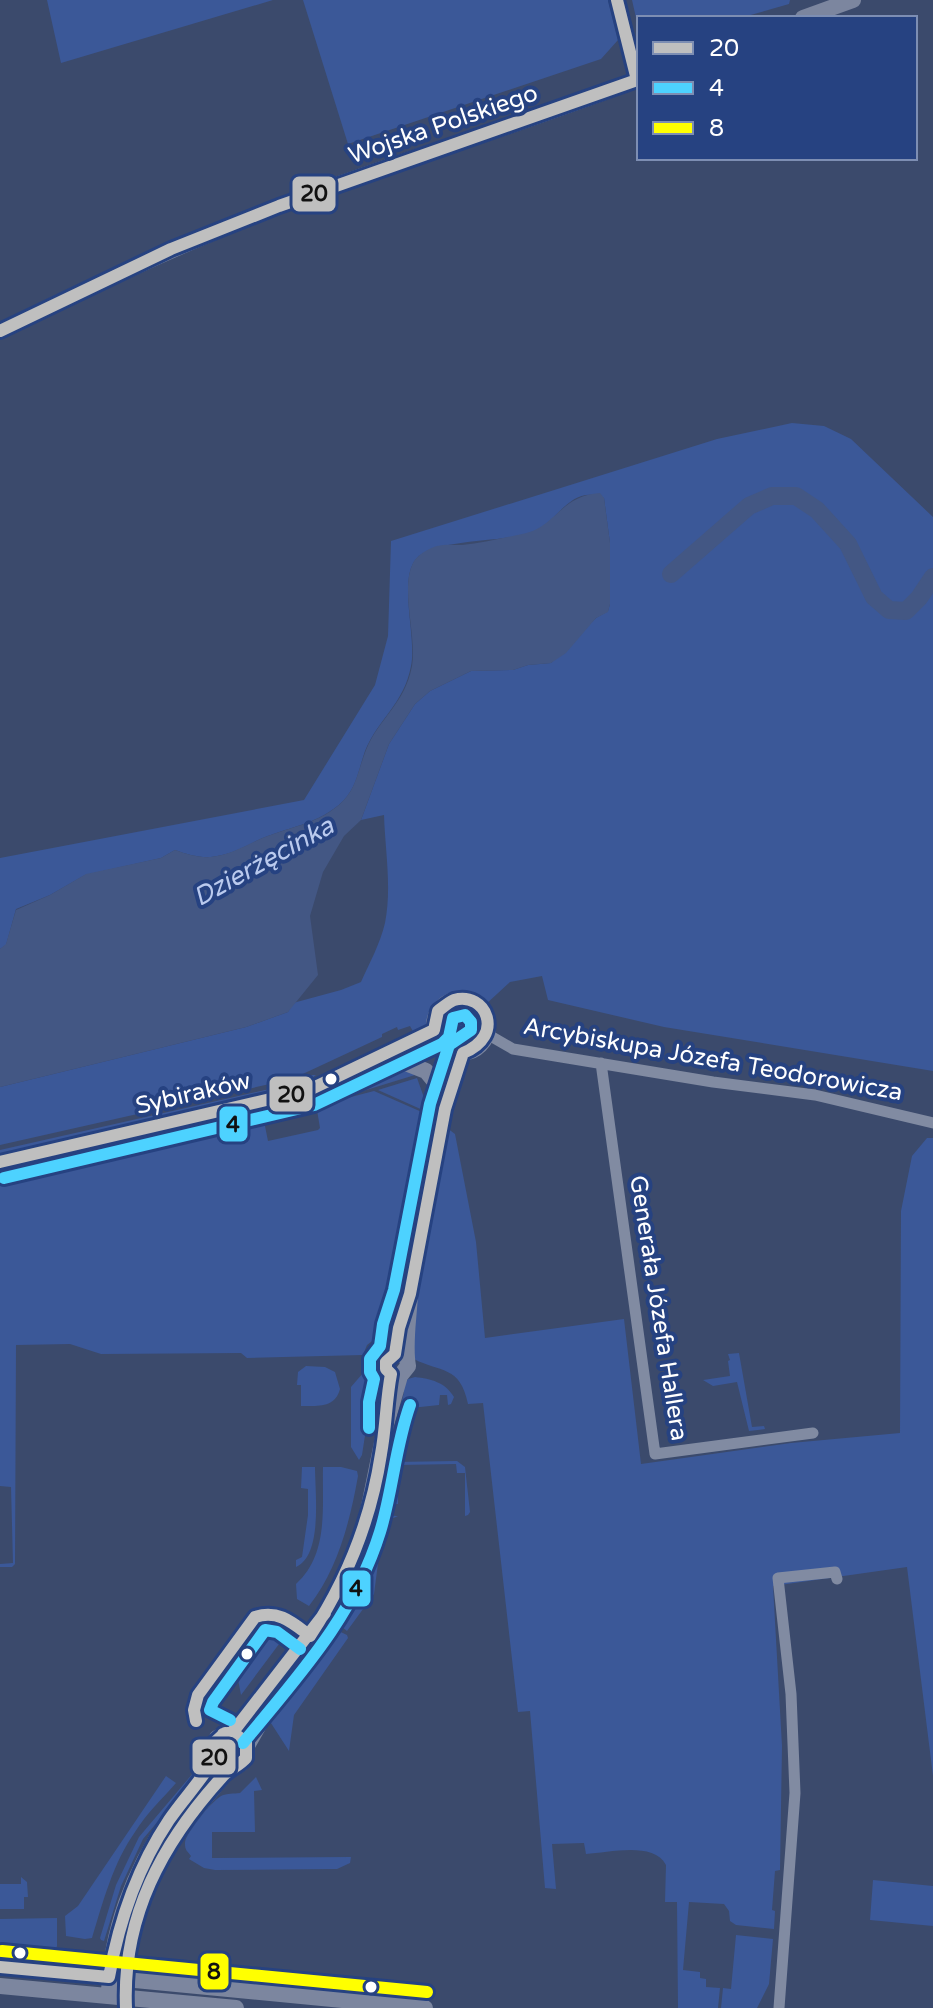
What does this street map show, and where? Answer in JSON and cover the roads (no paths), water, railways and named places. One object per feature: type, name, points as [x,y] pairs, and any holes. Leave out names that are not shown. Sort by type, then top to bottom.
[{"type":"street","points":[[617,0],[637,75]]},
{"type":"street","points":[[809,16],[853,0]]},
{"type":"street","name":"Wojska Polskiego","points":[[0,331],[158,255],[279,206],[637,79]]},
{"type":"street","points":[[214,1758],[224,1767],[232,1768],[241,1765],[246,1758],[247,1746],[342,1586],[358,1548],[371,1503],[395,1375],[408,1366],[400,1355],[399,1328],[410,1294],[445,1101],[447,1044],[435,1017],[442,1006],[453,1000],[466,999],[478,1004],[486,1015],[487,1034],[481,1045],[447,1044],[339,1077]]},
{"type":"street","name":"Arcybiskupa Józefa Teodorowicza","points":[[487,1034],[513,1049],[815,1095],[933,1123]]},
{"type":"street","name":"Sybiraków","points":[[0,1162],[273,1100],[447,1044]]},
{"type":"street","points":[[393,1058],[426,1071],[445,1101]]},
{"type":"street","name":"Generała Józefa Hallera","points":[[601,1063],[655,1454],[813,1433]]},
{"type":"street","points":[[778,2005],[795,1793],[791,1694],[778,1578],[835,1572],[837,1579]]},
{"type":"street","points":[[231,1733],[310,1636]]},
{"type":"street","points":[[118,2002],[120,1922],[137,1875],[166,1825],[214,1758],[214,1743],[220,1736],[231,1733],[240,1736],[247,1746]]},
{"type":"street","points":[[117,1978],[153,1875],[179,1830],[232,1768]]},
{"type":"street","points":[[0,1967],[425,2008]]},
{"type":"street","points":[[0,1986],[118,2002],[236,2008]]},
{"type":"water","points":[[600,493],[604,498],[610,543],[608,612],[596,618],[566,653],[551,663],[513,670],[471,671],[430,691],[415,704],[389,744],[361,820],[344,836],[323,872],[310,916],[318,975],[288,1012],[246,1027],[0,1087],[0,949],[6,944],[16,910],[86,874],[161,858],[175,850],[202,857],[223,855],[314,820],[335,808],[352,789],[371,739],[398,701],[409,679],[413,654],[408,586],[415,560],[437,546],[477,543],[533,531],[575,500]]},
{"type":"waterway","name":"Dzierżęcinka","points":[[671,574],[749,506],[772,496],[796,496],[817,510],[848,544],[874,597],[889,610],[906,611],[933,577]]}]
